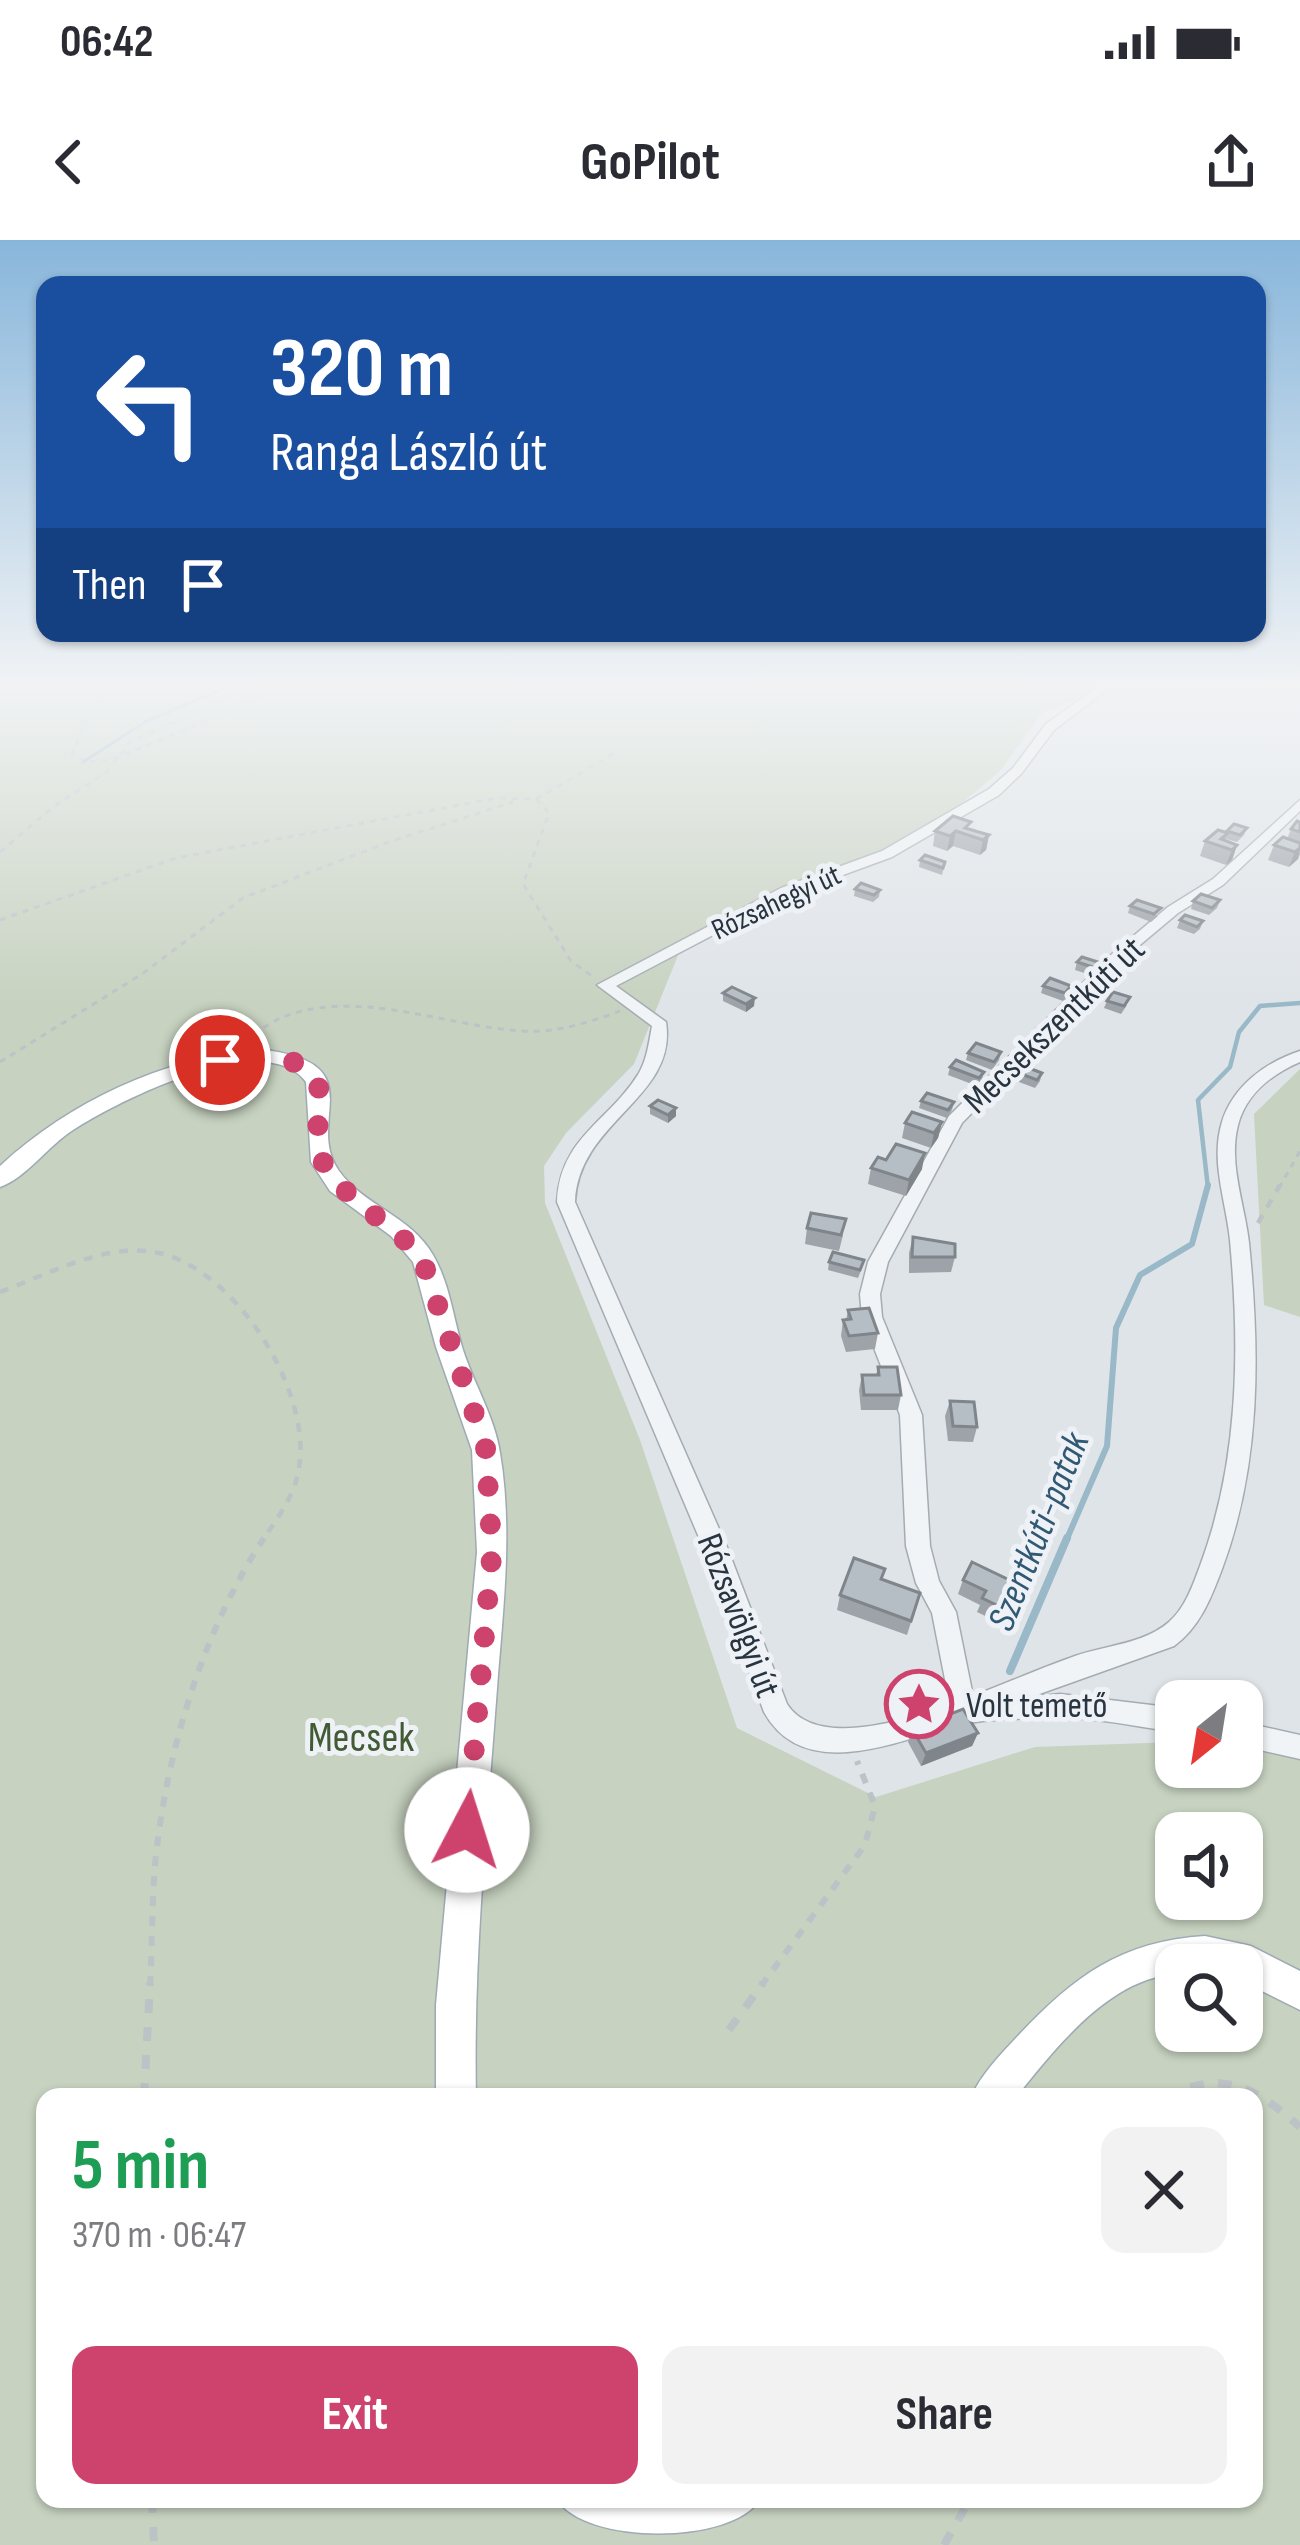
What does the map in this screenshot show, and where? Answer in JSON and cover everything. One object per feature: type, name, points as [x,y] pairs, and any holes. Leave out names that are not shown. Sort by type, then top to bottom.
[{"type":"main road","points":[[0,1180],[66,1124],[153,1083],[220,1060],[274,1054],[305,1067],[315,1079],[320,1091],[317,1142],[325,1168],[336,1183],[420,1253],[486,1450],[492,1552],[455,2005],[456,2088]]},
{"type":"main road","points":[[999,2088],[1070,2005],[1126,1966],[1189,1952],[1245,1962],[1300,1990]]},
{"type":"main road","points":[[598,2508],[638,2528],[690,2526],[721,2508]]},
{"type":"street","name":"Rózsahegyi út","points":[[604,985],[786,891],[887,854],[996,791]]},
{"type":"street","name":"Mecsekszentkúti út","points":[[964,1713],[944,1612],[928,1583],[918,1546],[911,1415],[872,1317],[870,1294],[878,1262],[955,1120],[1117,958],[1173,910],[1218,882],[1300,804]]},
{"type":"street","name":"Rózsavölgyi út","points":[[604,985],[660,1025],[651,1068],[588,1140],[565,1186],[566,1202],[715,1547],[772,1704],[787,1726],[809,1737],[848,1739],[904,1732],[964,1713],[1077,1666],[1154,1645],[1181,1627],[1226,1521],[1236,1467],[1242,1395],[1240,1254],[1226,1138],[1251,1085],[1271,1066],[1300,1056]]},
{"type":"street","points":[[964,1713],[1060,1706],[1155,1717]]},
{"type":"street","points":[[1263,1739],[1300,1747]]},
{"type":"path","points":[[0,853],[78,791]]},
{"type":"path","points":[[0,920],[176,858],[496,798],[536,799],[550,791]]},
{"type":"path","points":[[536,799],[549,813],[523,884],[571,962],[604,985]]},
{"type":"path","points":[[0,1062],[142,974],[243,898],[386,843],[519,800]]},
{"type":"path","points":[[220,1060],[258,1029],[302,1010],[352,1009],[521,1033],[589,1024],[632,1004]]},
{"type":"path","points":[[1240,1254],[1300,1151]]},
{"type":"path","points":[[0,1292],[115,1254],[159,1252],[181,1260],[240,1306],[279,1362],[296,1423],[301,1466],[293,1490],[240,1577],[198,1677],[159,1828],[145,2088]]},
{"type":"path","points":[[729,2030],[865,1845],[875,1806],[848,1739]]},
{"type":"path","points":[[1180,2088],[1194,2080],[1230,2081],[1245,2088]]},
{"type":"path","points":[[1263,2096],[1300,2127]]},
{"type":"path","points":[[152,2508],[154,2545]]},
{"type":"path","points":[[944,2545],[965,2508]]},
{"type":"green space","name":"Mecsek","points":[[0,791],[977,791],[932,828],[679,953],[634,1064],[566,1133],[544,1166],[545,1203],[640,1440],[737,1728],[876,1797],[1035,1747],[1155,1743],[1155,1788],[1263,1788],[1263,1742],[1300,1747],[1300,2545],[0,2545]]},
{"type":"green space","points":[[1300,1069],[1300,1317],[1264,1305],[1254,1114]]},
{"type":"building","points":[[953,816],[971,822],[965,828],[989,835],[983,840],[956,831],[950,836],[935,831]]},
{"type":"building","points":[[1234,824],[1247,828],[1240,835],[1227,831]]},
{"type":"building","points":[[1218,830],[1228,833],[1221,839],[1237,845],[1232,850],[1205,841]]},
{"type":"building","points":[[1283,837],[1300,843],[1300,848],[1295,852],[1274,845]]},
{"type":"building","points":[[925,855],[945,862],[943,868],[920,860]]},
{"type":"building","points":[[861,883],[880,890],[874,895],[855,889]]},
{"type":"building","points":[[1201,894],[1220,900],[1212,908],[1193,901]]},
{"type":"building","points":[[1137,900],[1161,908],[1154,914],[1130,906]]},
{"type":"building","points":[[1185,915],[1203,921],[1197,927],[1180,920]]},
{"type":"building","points":[[1082,957],[1101,963],[1096,968],[1077,962]]},
{"type":"building","points":[[1050,978],[1071,986],[1065,993],[1043,986]]},
{"type":"building","points":[[732,987],[755,998],[746,1004],[723,993]]},
{"type":"building","points":[[1113,992],[1130,997],[1124,1006],[1107,1001]]},
{"type":"building","points":[[976,1043],[1001,1052],[994,1062],[968,1053]]},
{"type":"building","points":[[956,1060],[984,1072],[979,1078],[950,1067]]},
{"type":"building","points":[[1026,1067],[1042,1073],[1037,1080],[1021,1074]]},
{"type":"building","points":[[927,1093],[954,1102],[948,1110],[921,1101]]},
{"type":"building","points":[[658,1100],[676,1108],[668,1115],[650,1106]]},
{"type":"building","points":[[912,1112],[942,1122],[934,1133],[905,1123]]},
{"type":"building","points":[[896,1144],[925,1153],[909,1180],[871,1168],[878,1157],[886,1160]]},
{"type":"building","points":[[811,1213],[846,1219],[841,1235],[807,1228]]},
{"type":"building","points":[[913,1237],[955,1244],[955,1257],[912,1257]]},
{"type":"building","points":[[833,1252],[864,1260],[860,1270],[829,1262]]},
{"type":"building","points":[[869,1308],[878,1333],[849,1336],[843,1320],[851,1319],[848,1310]]},
{"type":"building","points":[[878,1367],[897,1367],[901,1395],[864,1395],[862,1375],[879,1375]]},
{"type":"building","points":[[950,1401],[974,1402],[977,1427],[953,1426]]},
{"type":"building","points":[[854,1558],[885,1569],[881,1579],[920,1593],[911,1621],[840,1595]]},
{"type":"building","points":[[972,1562],[1020,1585],[1007,1610],[982,1598],[986,1591],[963,1580]]},
{"type":"building","points":[[963,1709],[978,1733],[926,1753],[912,1729]]},
{"type":"waterway","name":"Szentkúti-patak","points":[[1208,1186],[1198,1100],[1230,1067],[1239,1032],[1260,1006],[1300,1003]]},
{"type":"waterway","name":"Szentkúti-patak","points":[[1066,1541],[1107,1446],[1116,1328],[1140,1275],[1192,1244],[1208,1186]]},
{"type":"waterway","name":"Szentkúti-patak","points":[[1010,1671],[1067,1538]]},
{"type":"place","name":"Volt temető","points":[[919,1704]]},
{"type":"route","points":[[220,1060],[274,1054],[305,1067],[315,1079],[320,1091],[317,1142],[325,1168],[336,1183],[420,1253],[470,1400],[486,1450],[492,1552],[467,1830]]}]
